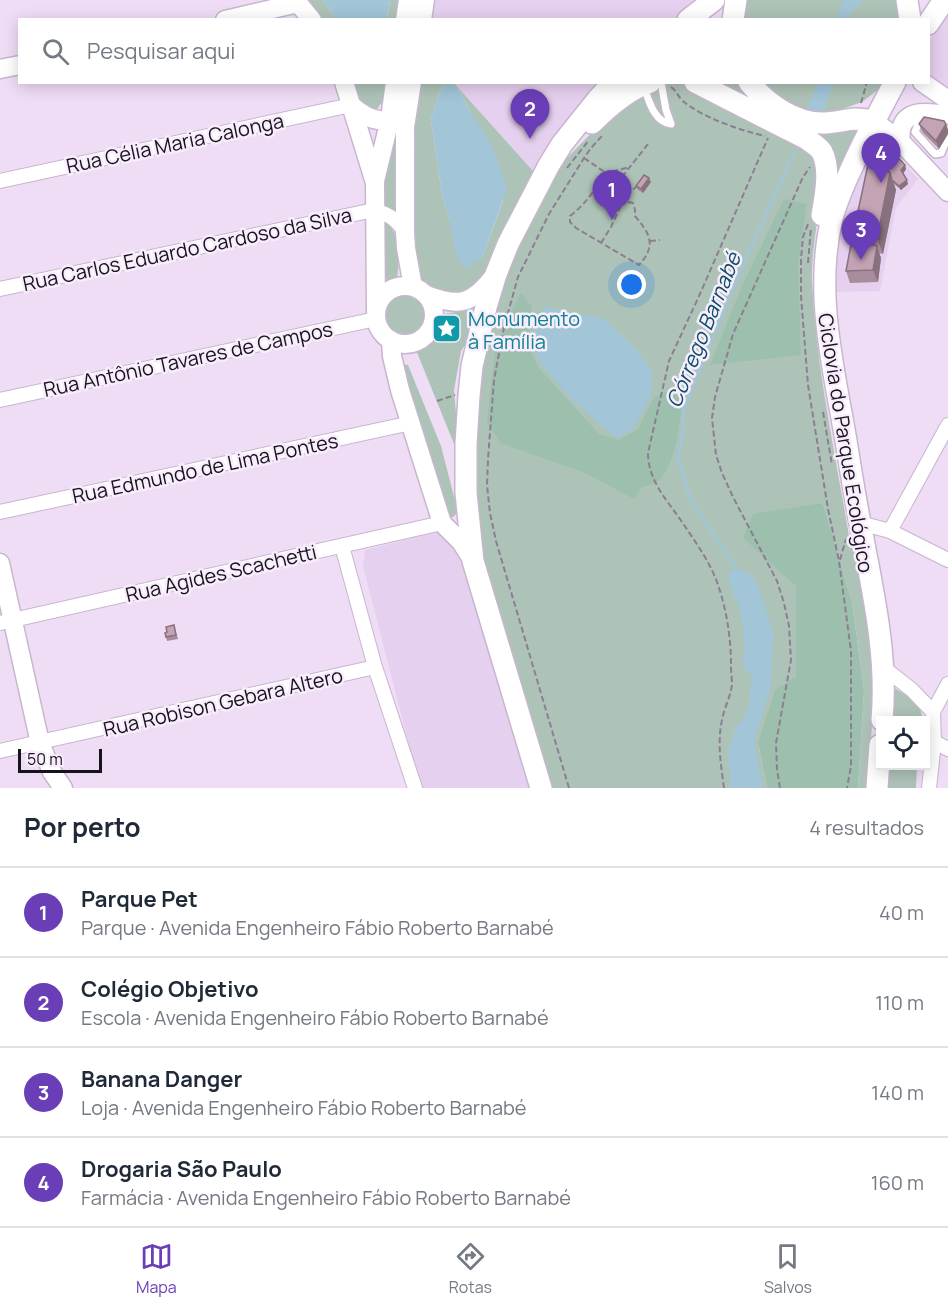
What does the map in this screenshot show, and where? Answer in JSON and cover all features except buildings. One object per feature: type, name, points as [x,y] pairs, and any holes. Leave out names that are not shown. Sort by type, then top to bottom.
[{"type":"main road","points":[[691,18],[714,0]]},
{"type":"main road","points":[[707,18],[714,0]]},
{"type":"main road","points":[[733,18],[736,0]]},
{"type":"main road","points":[[907,0],[909,18]]},
{"type":"main road","points":[[930,21],[944,0]]},
{"type":"main road","points":[[541,788],[472,561],[466,494],[466,444],[472,366],[483,318],[508,244],[562,144],[612,84]]},
{"type":"main road","points":[[539,186],[552,174],[565,154],[597,118],[632,91],[656,84]]},
{"type":"main road","points":[[699,84],[807,140],[818,147],[823,154],[827,182],[819,240],[817,293],[819,315],[827,328]]},
{"type":"main road","points":[[750,84],[770,104],[812,122],[858,119],[874,121]]},
{"type":"main road","points":[[882,716],[884,668],[868,558],[853,530],[827,328],[825,291],[827,244],[832,218],[840,194],[894,84]]},
{"type":"main road","points":[[877,788],[878,770]]},
{"type":"street","points":[[405,18],[408,0]]},
{"type":"street","points":[[422,18],[425,0]]},
{"type":"street","points":[[233,18],[297,2],[310,18]]},
{"type":"street","points":[[0,69],[18,65]]},
{"type":"street","points":[[345,84],[375,183]]},
{"type":"street","points":[[395,84],[390,119],[375,183],[376,315],[379,327],[384,334],[391,340],[403,344],[416,342],[427,334],[434,323],[434,310],[420,291],[406,248],[405,127],[412,84]]},
{"type":"street","points":[[925,84],[948,100]]},
{"type":"street","points":[[351,105],[363,115],[384,121],[390,119]]},
{"type":"street","name":"Rua Célia Maria Calonga","points":[[0,181],[351,105]]},
{"type":"street","points":[[900,141],[902,127],[907,118],[918,113],[940,114]]},
{"type":"street","points":[[874,121],[900,141],[948,192]]},
{"type":"street","points":[[374,210],[391,217],[405,232]]},
{"type":"street","name":"Rua Carlos Eduardo Cardoso da Silva","points":[[0,289],[374,210]]},
{"type":"street","points":[[376,315],[382,296],[391,289],[402,286],[450,302],[458,302],[483,290],[496,274]]},
{"type":"street","name":"Rua Antônio Tavares de Campos","points":[[0,400],[376,315]]},
{"type":"street","points":[[391,340],[392,356],[400,390],[442,523],[461,542],[472,561]]},
{"type":"street","name":"Rua Edmundo de Lima Pontes","points":[[0,512],[411,423]]},
{"type":"street","points":[[890,531],[948,426]]},
{"type":"street","name":"Rua Agides Scachetti","points":[[6,621],[442,523]]},
{"type":"street","points":[[853,530],[890,531],[948,560]]},
{"type":"street","points":[[342,546],[410,787]]},
{"type":"street","points":[[0,563],[6,621],[40,743],[52,772],[63,788]]},
{"type":"street","name":"Rua Robison Gebara Altero","points":[[0,751],[375,667]]},
{"type":"street","points":[[884,668],[912,690],[933,712]]},
{"type":"street","points":[[928,788],[934,742],[933,712],[948,684]]},
{"type":"street","points":[[934,742],[948,749]]},
{"type":"lane","points":[[656,84],[666,110],[671,124],[659,118],[650,105],[656,84]]},
{"type":"lane","points":[[940,114],[921,119],[915,132],[935,154],[941,153],[948,137]]},
{"type":"path","points":[[656,84],[674,88]]},
{"type":"path","points":[[673,84],[681,100],[693,108],[730,125],[774,138]]},
{"type":"path","points":[[862,102],[866,84]]},
{"type":"path","points":[[569,788],[496,541],[490,513],[487,476],[494,380],[504,327],[518,277],[549,214],[591,148],[605,134]]},
{"type":"path","points":[[724,788],[719,741],[722,720],[732,685],[731,639],[723,602],[708,565],[656,484],[648,465],[648,453],[669,362],[768,137]]},
{"type":"path","points":[[564,173],[587,141]]},
{"type":"path","points":[[616,170],[620,176],[648,144]]},
{"type":"path","points":[[584,158],[606,174]]},
{"type":"path","points":[[780,788],[776,743],[791,660],[789,626],[777,581],[722,473],[716,455],[712,418],[733,334],[803,177],[814,163]]},
{"type":"path","points":[[596,187],[604,195],[633,203],[635,216],[645,228],[650,241],[646,257],[639,265],[576,228],[570,222],[570,216],[586,203],[596,187],[606,174],[630,167]]},
{"type":"path","points":[[601,243],[623,201],[639,183]]},
{"type":"path","points":[[809,223],[803,237],[801,259],[801,296],[808,385],[828,509],[839,561],[851,651],[851,766],[847,788]]},
{"type":"path","points":[[808,267],[812,227]]},
{"type":"path","points":[[650,241],[660,240]]},
{"type":"path","points":[[437,401],[455,395]]},
{"type":"path","name":"Ciclovia do Parque Ecológico","points":[[823,411],[834,474]]},
{"type":"path","points":[[839,561],[853,530]]},
{"type":"path","name":"Ciclovia do Parque Ecológico","points":[[849,547],[853,530]]},
{"type":"shaded area","points":[[436,0],[698,0],[677,18],[432,18]]},
{"type":"shaded area","points":[[948,10],[948,91],[930,80],[930,40]]},
{"type":"shaded area","points":[[455,84],[604,84],[578,107],[533,171]]},
{"type":"shaded area","points":[[876,141],[887,143],[918,179],[896,208],[880,291],[835,292],[836,247],[848,200]]},
{"type":"shaded area","points":[[444,530],[462,551],[530,788],[420,788],[363,566],[365,550]]},
{"type":"green space","points":[[308,0],[323,0],[335,18],[322,18]]},
{"type":"green space","points":[[390,0],[398,0],[396,18],[387,18]]},
{"type":"green space","points":[[746,0],[900,0],[904,18],[742,18]]},
{"type":"green space","points":[[353,84],[387,84],[385,98],[377,109],[367,106],[356,93]]},
{"type":"green space","points":[[419,84],[445,84],[439,94],[431,120],[442,194],[450,222],[482,258],[503,201],[471,113],[459,90],[452,84],[455,84],[533,171],[484,275],[474,287],[461,292],[440,295],[421,279],[413,254],[411,130]]},
{"type":"green space","points":[[663,84],[681,84],[719,100],[814,154],[820,195],[812,270],[814,313],[827,409],[849,536],[857,558],[870,640],[874,700],[867,788],[858,788],[864,690],[852,602],[823,503],[796,586],[796,678],[758,743],[767,788],[547,788],[483,570],[472,458],[484,338],[515,248],[545,189],[564,161],[607,117]]},
{"type":"green space","points":[[710,84],[743,84],[749,92],[850,125],[859,133],[833,186],[830,156]]},
{"type":"green space","points":[[759,84],[882,84],[879,89],[862,102],[834,112],[810,113],[778,97]]},
{"type":"green space","points":[[401,85],[399,218],[381,207],[379,188]]},
{"type":"green space","points":[[784,199],[807,204],[798,264],[801,355],[710,365],[741,288]]},
{"type":"green space","points":[[380,223],[387,223],[392,229],[396,235],[399,250],[397,280],[387,284]]},
{"type":"green space","points":[[521,292],[532,307],[527,345],[539,368],[599,434],[619,440],[638,429],[654,397],[670,390],[683,398],[676,443],[668,467],[656,483],[643,486],[634,499],[585,473],[500,443],[487,421],[495,353]]},
{"type":"green space","points":[[405,293],[421,300],[428,316],[421,332],[405,339],[389,332],[382,316],[389,300]]},
{"type":"green space","points":[[477,308],[469,339],[461,351],[454,390],[458,437],[454,444],[416,350],[434,337],[438,328],[439,315]]},
{"type":"green space","points":[[400,364],[408,365],[441,446],[458,512],[453,517],[445,517]]},
{"type":"green space","points":[[823,503],[852,602],[864,690],[858,788],[767,788],[758,743],[775,690],[796,677],[796,586],[743,538],[753,514]]},
{"type":"green space","points":[[894,688],[917,704],[922,714],[922,716],[891,716]]},
{"type":"green space","points":[[888,770],[917,770],[916,788],[886,788]]},
{"type":"water","points":[[323,0],[390,0],[387,18],[335,18]]},
{"type":"water","points":[[844,0],[864,0],[851,12],[849,18],[836,18]]},
{"type":"water","points":[[445,84],[452,84],[459,90],[492,145],[507,189],[482,258],[466,268],[459,262],[456,254],[442,194],[431,120],[439,94]]},
{"type":"water","points":[[818,84],[833,84],[824,110],[810,113],[806,110]]},
{"type":"water","points":[[545,307],[604,319],[637,350],[649,366],[653,376],[651,394],[631,431],[617,438],[574,402],[541,364],[532,347],[538,319]]},
{"type":"water","points":[[730,570],[748,572],[757,583],[774,634],[770,690],[754,740],[763,788],[731,788],[728,751],[736,727],[748,709],[752,677],[743,666],[745,644],[740,610],[729,583]]},
{"type":"waterway","name":"Córrego Barnabé","points":[[739,572],[690,499],[678,456],[683,434],[683,411],[734,286],[794,152]]},
{"type":"place","name":"Colégio Objetivo","points":[[530,139]]},
{"type":"place","name":"Drogaria São Paulo","points":[[881,183]]},
{"type":"place","name":"Parque Pet","points":[[612,220]]},
{"type":"place","name":"Banana Danger","points":[[861,260]]},
{"type":"place","name":"Monumento à Família","points":[[447,329]]}]
